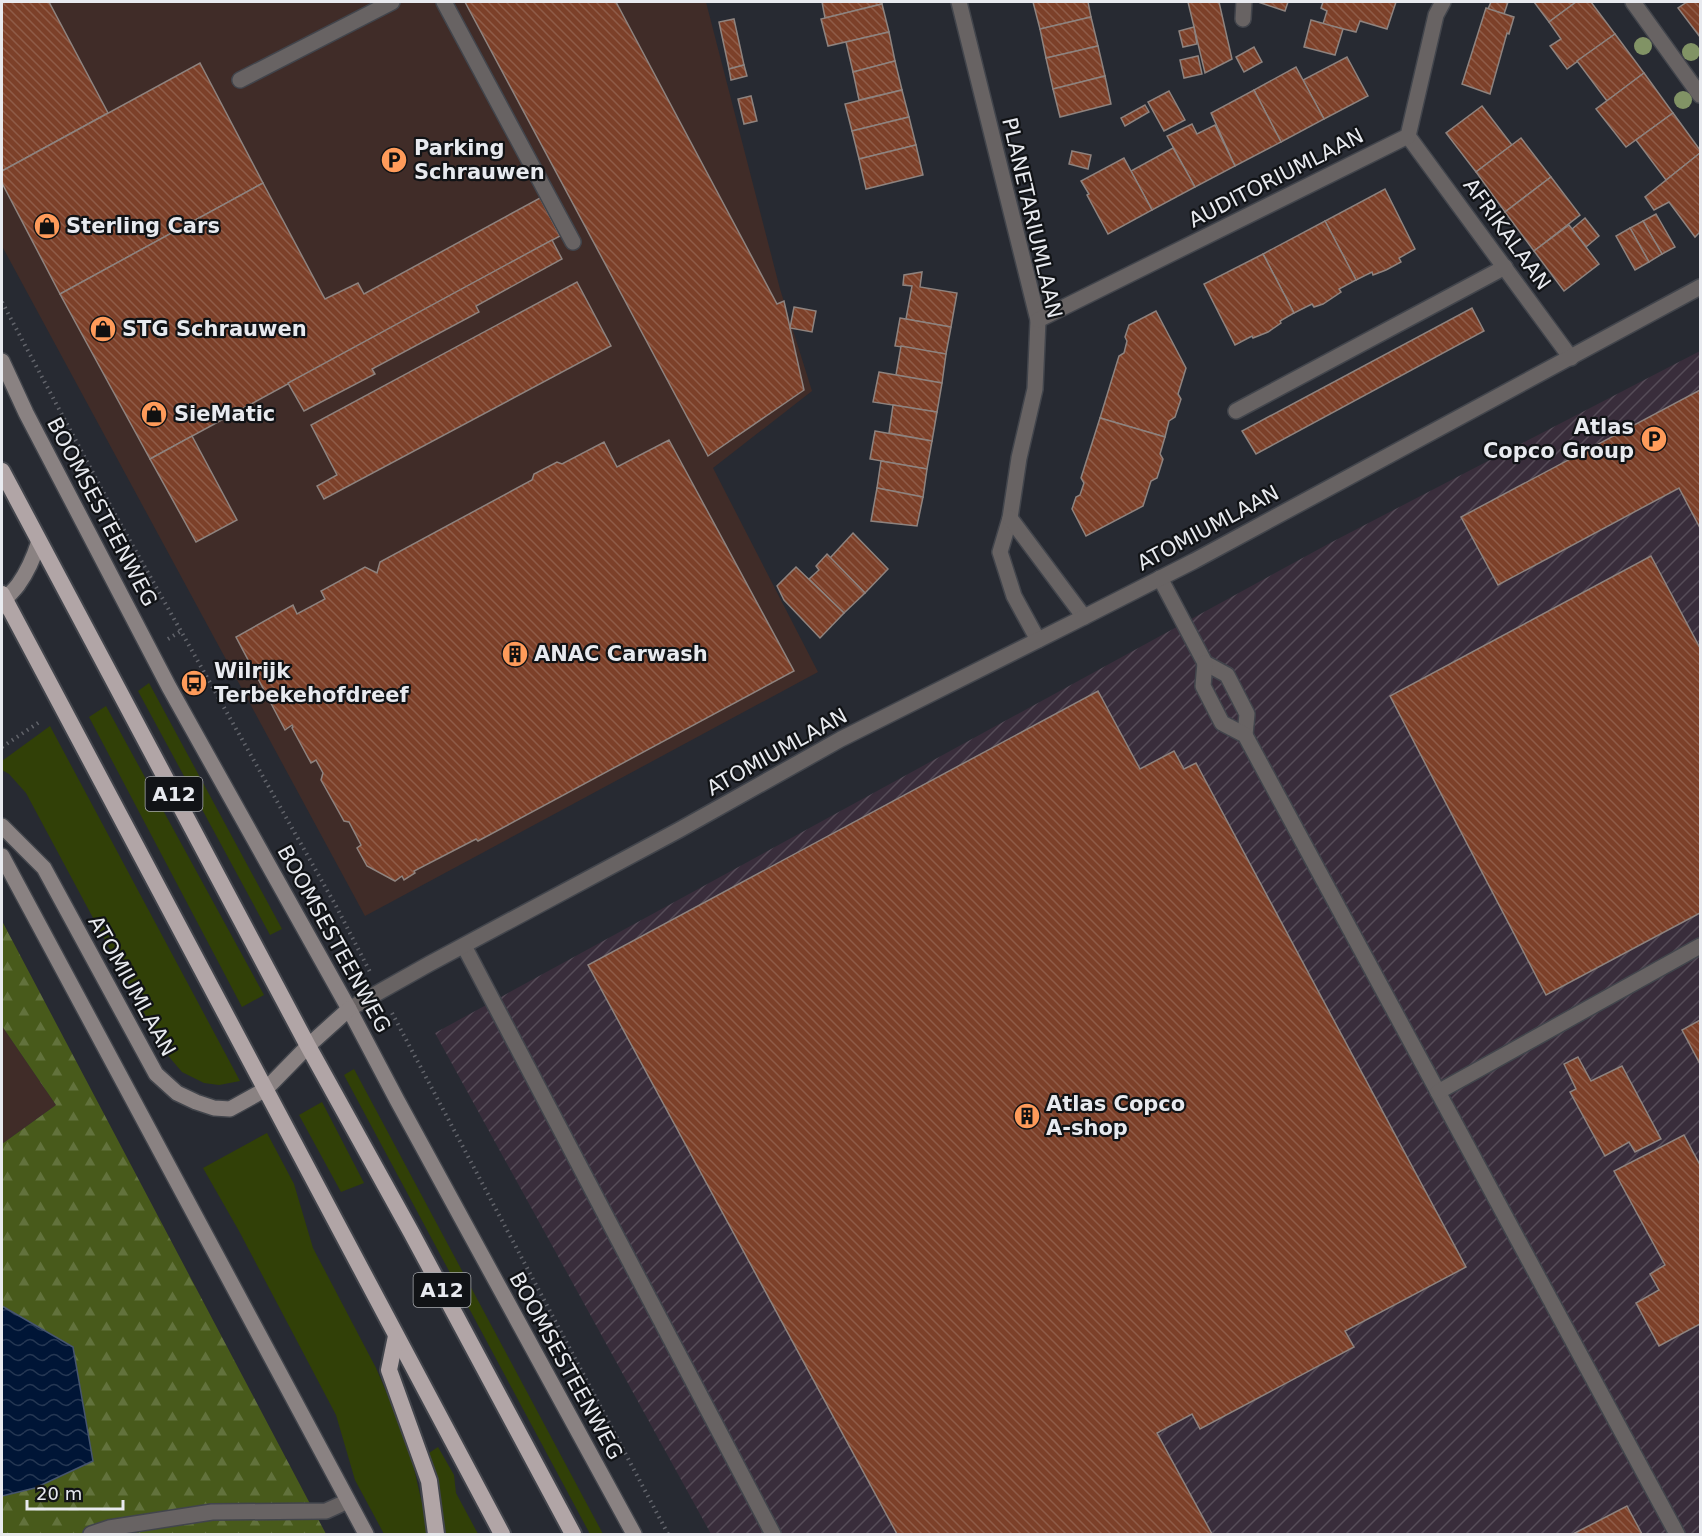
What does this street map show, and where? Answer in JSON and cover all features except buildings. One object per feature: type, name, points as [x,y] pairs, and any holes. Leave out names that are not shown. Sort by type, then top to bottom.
[{"type":"highway","name":"A12","points":[[2,471],[308,1046],[573,1534]]},
{"type":"highway","name":"A12","points":[[2,600],[266,1089],[502,1534]]},
{"type":"highway","points":[[396,1336],[389,1370],[429,1481],[436,1534]]},
{"type":"main road","name":"BOOMSESTEENWEG","points":[[2,361],[31,423],[169,687],[350,1009],[397,1100],[634,1534]]},
{"type":"main road","points":[[2,600],[18,586],[31,564],[39,541]]},
{"type":"main road","name":"ATOMIUMLAAN","points":[[2,826],[44,868],[156,1074],[177,1093],[214,1108],[230,1109],[266,1089],[308,1046],[350,1009]]},
{"type":"main road","points":[[2,856],[366,1534]]},
{"type":"street","points":[[240,80],[392,2]]},
{"type":"street","points":[[444,2],[573,242]]},
{"type":"street","name":"PLANETARIUMLAAN","points":[[959,2],[1038,320],[1035,389],[1019,458],[1010,518],[1000,552],[1014,596],[1038,640]]},
{"type":"street","points":[[1243,19],[1244,2]]},
{"type":"street","points":[[1408,136],[1436,15],[1443,2]]},
{"type":"street","points":[[1633,2],[1701,95]]},
{"type":"street","name":"AUDITORIUMLAAN","points":[[1038,320],[1408,136]]},
{"type":"street","name":"AFRIKALAAN","points":[[1408,136],[1571,358]]},
{"type":"street","points":[[1236,411],[1505,267]]},
{"type":"street","name":"ATOMIUMLAAN","points":[[350,1009],[380,990],[679,830],[841,739],[1160,578],[1701,287]]},
{"type":"street","points":[[1010,518],[1084,617]]},
{"type":"street","points":[[1160,578],[1205,663],[1203,686],[1222,723],[1245,735]]},
{"type":"street","points":[[1205,663],[1227,675],[1247,714],[1245,735],[1677,1534]]},
{"type":"street","points":[[464,946],[773,1534]]},
{"type":"street","points":[[1438,1092],[1701,946]]},
{"type":"street","points":[[91,1534],[109,1528],[212,1512],[326,1511],[348,1501]]},
{"type":"path","points":[[2,302],[116,516],[336,906],[668,1534]]},
{"type":"shaded area","points":[[2,2],[706,2],[780,289],[812,391],[713,468],[818,672],[365,916],[2,246]]},
{"type":"shaded area","points":[[1700,351],[1700,1534],[711,1534],[435,1033],[1330,543]]},
{"type":"shaded area","points":[[2,1026],[56,1105],[2,1144]]},
{"type":"green space","points":[[149,683],[282,929],[270,935],[138,691]]},
{"type":"green space","points":[[106,706],[264,995],[242,1007],[89,717]]},
{"type":"green space","points":[[50,726],[240,1081],[219,1085],[204,1083],[182,1072],[165,1052],[26,793],[9,774],[2,770],[2,761]]},
{"type":"green space","points":[[2,921],[326,1534],[2,1534],[2,1496],[35,1488],[73,1347],[2,1306],[2,1144],[56,1105],[2,1026]]},
{"type":"green space","points":[[354,1069],[603,1534],[590,1534],[344,1075]]},
{"type":"green space","points":[[322,1102],[364,1183],[341,1192],[299,1115]]},
{"type":"green space","points":[[267,1133],[294,1184],[313,1248],[376,1368],[408,1442],[428,1534],[384,1534],[355,1480],[336,1415],[239,1231],[203,1168]]},
{"type":"green space","points":[[438,1447],[454,1475],[456,1493],[478,1534],[446,1534],[429,1453]]},
{"type":"water","points":[[2,1306],[73,1347],[93,1461],[35,1488],[2,1496]]},
{"type":"place","name":"Parking Schrauwen","points":[[394,160]]},
{"type":"place","name":"Sterling Cars","points":[[47,226]]},
{"type":"place","name":"STG Schrauwen","points":[[103,329]]},
{"type":"place","name":"SieMatic","points":[[154,414]]},
{"type":"place","name":"Atlas Copco Group","points":[[1654,439]]},
{"type":"place","name":"ANAC Carwash","points":[[515,654]]},
{"type":"place","name":"Wilrijk Terbekehofdreef","points":[[194,683]]},
{"type":"place","name":"Atlas Copco A-shop","points":[[1027,1116]]}]
